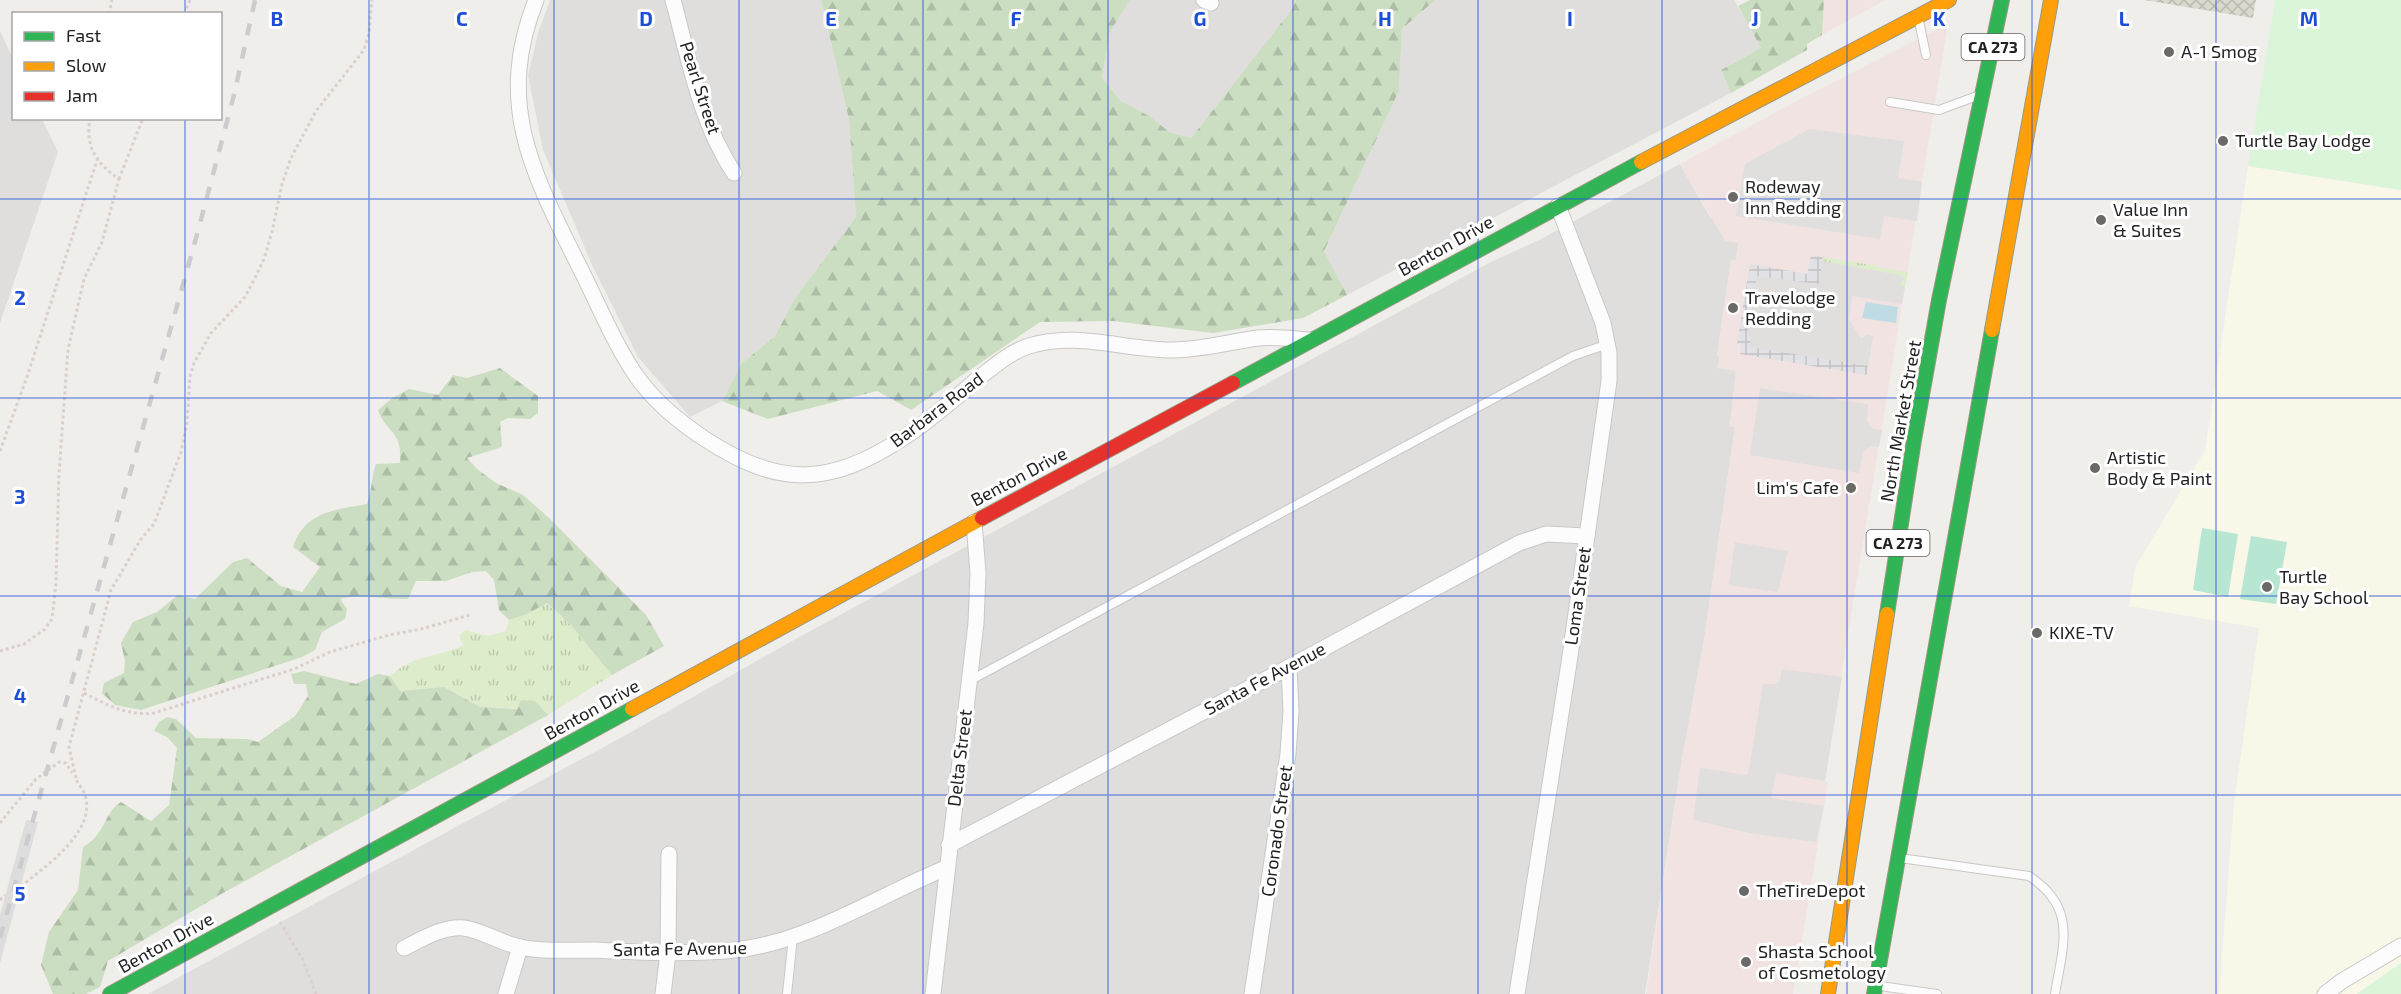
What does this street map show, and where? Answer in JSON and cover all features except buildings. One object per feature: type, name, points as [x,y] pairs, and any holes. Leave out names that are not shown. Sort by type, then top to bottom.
[{"type":"street","name":"Barbara Road","points":[[536,0],[521,51],[517,82],[519,109],[529,158],[565,237],[624,355],[649,392],[663,407],[692,430],[720,449],[761,469],[786,475],[811,475],[841,468],[867,458],[920,427],[1005,357],[1031,345],[1077,339],[1140,348],[1179,350],[1260,338],[1310,340]]},
{"type":"street","name":"Pearl Street","points":[[673,0],[701,101],[721,152],[734,173]]},
{"type":"street","name":"Benton Drive","points":[[110,994],[1310,340],[1558,206],[1949,0]]},
{"type":"street","name":"North Market Street","points":[[1828,994],[1914,440],[1942,288],[2002,0]]},
{"type":"street","name":"CA 273","points":[[1875,990],[2050,0]]},
{"type":"street","name":"Loma Street","points":[[1517,994],[1608,397],[1608,344],[1604,323],[1558,206]]},
{"type":"street","name":"Delta Street","points":[[933,994],[978,598],[974,522]]},
{"type":"street","name":"Santa Fe Avenue","points":[[949,845],[1289,667],[1519,543],[1546,534],[1586,536]]},
{"type":"street","name":"Coronado Street","points":[[1252,994],[1288,754],[1291,711],[1289,667]]},
{"type":"street","points":[[663,994],[668,953],[669,854]]},
{"type":"street","name":"Santa Fe Avenue","points":[[404,948],[433,933],[462,928],[520,947],[668,953],[752,948],[794,936],[946,868]]},
{"type":"street","points":[[2325,994],[2401,945]]},
{"type":"street","points":[[506,994],[520,947]]},
{"type":"lane","points":[[1917,15],[1926,55]]},
{"type":"lane","points":[[1890,102],[1939,110],[1984,94]]},
{"type":"lane","points":[[969,681],[1573,356],[1608,344]]},
{"type":"lane","points":[[1898,857],[2029,876],[2046,887],[2057,903],[2064,922],[2055,994]]},
{"type":"lane","points":[[787,994],[794,936]]},
{"type":"lane","points":[[1875,990],[1937,994]]},
{"type":"path","points":[[76,778],[69,747],[111,590],[141,538],[154,524],[181,452],[187,423],[189,376],[212,333],[245,297],[255,278],[264,259],[282,184],[291,158],[316,111],[364,50],[369,33],[372,0]]},
{"type":"path","points":[[90,120],[87,134],[98,160],[119,179]]},
{"type":"path","points":[[0,651],[24,644],[45,629],[52,619],[56,583],[59,473],[68,350],[84,279],[102,242],[119,179],[142,120]]},
{"type":"path","points":[[0,451],[27,377],[98,160]]},
{"type":"path","points":[[84,693],[115,709],[140,715],[154,713],[294,669],[330,652],[470,615]]},
{"type":"path","points":[[0,823],[36,779],[59,762],[68,765],[85,796],[84,821],[67,846],[21,886]]},
{"type":"path","points":[[0,900],[5,896]]},
{"type":"path","points":[[279,920],[303,960],[316,994]]},
{"type":"shaded area","points":[[550,0],[821,0],[849,119],[856,217],[795,298],[775,336],[742,363],[722,401],[690,417],[638,357],[593,267],[543,150],[528,75],[539,30]]},
{"type":"shaded area","points":[[1130,0],[1296,0],[1294,7],[1191,138],[1169,132],[1151,117],[1121,101],[1102,78],[1110,32]]},
{"type":"shaded area","points":[[1435,0],[1734,0],[1761,48],[1721,70],[1731,93],[1347,295],[1324,251],[1399,91],[1402,29]]},
{"type":"shaded area","points":[[1824,0],[1885,0],[1822,35]]},
{"type":"shaded area","points":[[2144,0],[2256,0],[2253,18]]},
{"type":"shaded area","points":[[1948,24],[1849,628],[1825,781],[1828,782],[1793,994],[1646,994],[1682,759],[1704,640],[1735,427],[1730,426],[1736,371],[1717,368],[1719,356],[1717,356],[1731,260],[1736,260],[1738,243],[1725,241],[1680,164],[1806,96]]},
{"type":"shaded area","points":[[0,31],[12,57],[12,120],[42,120],[58,152],[0,323]]},
{"type":"shaded area","points":[[1809,129],[1904,141],[1898,178],[1922,182],[1917,221],[1884,216],[1880,239],[1736,216],[1745,164]]},
{"type":"shaded area","points":[[1680,164],[1710,217],[1738,243],[1736,260],[1731,260],[1717,355],[1736,370],[1730,426],[1735,427],[1704,640],[1682,759],[1645,994],[148,994],[1491,262],[1539,240]]},
{"type":"shaded area","name":"Turtle Bay School","points":[[2248,166],[2401,190],[2401,963],[2357,994],[2219,994],[2234,803],[2259,628],[2129,606],[2135,568],[2205,450]]},
{"type":"shaded area","points":[[1811,256],[1823,257],[1819,284],[1757,276],[1747,336],[1751,336],[1750,347],[1868,366],[1867,375],[1740,354],[1741,344],[1737,343],[1750,264],[1807,274]]},
{"type":"shaded area","points":[[1822,261],[1899,275],[1904,278],[1899,285],[1905,286],[1902,304],[1852,296],[1849,320],[1861,338],[1867,335],[1873,336],[1868,366],[1750,347],[1747,336],[1757,275],[1819,284]]},
{"type":"shaded area","points":[[1760,388],[1868,404],[1867,421],[1873,429],[1882,430],[1879,447],[1871,446],[1863,452],[1859,473],[1750,455]]},
{"type":"shaded area","points":[[1735,542],[1788,551],[1778,592],[1729,585]]},
{"type":"shaded area","points":[[1782,669],[1842,677],[1825,781],[1776,773],[1771,798],[1824,806],[1816,842],[1754,834],[1693,820],[1700,768],[1748,775],[1763,684],[1776,684],[1780,681]]},
{"type":"green space","points":[[821,0],[1130,0],[1110,32],[1102,78],[1121,101],[1151,117],[1169,132],[1191,138],[1293,8],[1296,0],[1435,0],[1402,29],[1399,91],[1324,251],[1347,295],[1303,318],[1213,333],[1113,321],[1040,322],[911,410],[877,391],[768,419],[722,401],[742,363],[775,336],[795,298],[856,217],[849,119]]},
{"type":"green space","points":[[1750,0],[1824,0],[1822,35],[1807,44],[1807,50],[1731,93],[1721,70],[1761,48],[1738,6]]},
{"type":"green space","points":[[2275,0],[2401,0],[2401,190],[2248,166]]},
{"type":"green space","points":[[1823,257],[1876,264],[1876,267],[1908,272],[1905,286],[1899,286],[1899,275],[1822,261]]},
{"type":"green space","points":[[500,368],[538,396],[538,413],[530,419],[508,418],[500,422],[502,447],[467,458],[477,469],[496,483],[523,495],[548,517],[646,615],[664,646],[612,675],[570,624],[547,603],[527,614],[509,620],[499,610],[494,580],[486,571],[472,572],[446,581],[416,581],[408,599],[348,597],[340,599],[347,609],[345,619],[322,632],[315,650],[302,657],[141,710],[115,705],[102,693],[104,683],[124,673],[125,661],[121,643],[133,622],[157,612],[178,595],[195,599],[233,562],[247,558],[281,586],[302,592],[320,567],[293,547],[298,535],[313,519],[323,514],[367,504],[376,464],[400,463],[399,444],[378,410],[391,399],[409,389],[438,395],[453,375],[467,378]]},
{"type":"green space","points":[[2202,528],[2238,534],[2228,597],[2193,590]]},
{"type":"green space","points":[[2251,536],[2287,542],[2276,604],[2240,599]]},
{"type":"green space","points":[[546,603],[570,624],[612,675],[548,715],[544,709],[480,707],[444,687],[400,691],[390,676],[418,659],[464,645],[460,640],[460,634],[466,630],[488,636],[506,631],[509,620],[527,614]]},
{"type":"green space","points":[[304,671],[356,684],[378,674],[390,676],[400,691],[444,687],[480,707],[517,709],[521,700],[535,701],[548,715],[223,893],[108,961],[100,987],[86,994],[53,994],[41,965],[49,932],[78,890],[83,847],[91,842],[101,830],[111,811],[121,802],[151,821],[169,805],[177,748],[167,737],[154,731],[159,722],[167,717],[176,719],[196,738],[247,739],[258,742],[295,716],[308,696],[306,684],[294,684],[291,674]]},
{"type":"green space","points":[[2401,963],[2401,994],[2357,994]]},
{"type":"water","points":[[1866,302],[1898,307],[1896,323],[1862,318]]},
{"type":"pier","points":[[26,820],[38,822],[0,963],[0,915]]},
{"type":"railway","points":[[0,938],[198,231],[234,95],[255,0]]},
{"type":"traffic: fast","points":[[1887,614],[1939,300],[2002,0]]},
{"type":"traffic: fast","points":[[1233,383],[1641,162]]},
{"type":"traffic: fast","points":[[1874,994],[1992,330]]},
{"type":"traffic: fast","points":[[110,994],[632,709]]},
{"type":"traffic: slow","points":[[1641,162],[1949,0]]},
{"type":"traffic: slow","points":[[1992,330],[2051,0]]},
{"type":"traffic: slow","points":[[632,709],[982,518]]},
{"type":"traffic: slow","points":[[1828,994],[1887,614]]},
{"type":"traffic: jam","points":[[982,518],[1233,383]]},
{"type":"place","name":"A-1 Smog","points":[[2169,52]]},
{"type":"place","name":"Turtle Bay Lodge","points":[[2223,141]]},
{"type":"place","name":"Rodeway Inn Redding","points":[[1733,197]]},
{"type":"place","name":"Value Inn & Suites","points":[[2101,220]]},
{"type":"place","name":"Travelodge Redding","points":[[1733,308]]},
{"type":"place","name":"Artistic Body & Paint","points":[[2095,468]]},
{"type":"place","name":"Lim's Cafe","points":[[1851,488]]},
{"type":"place","name":"Turtle Bay School","points":[[2267,587]]},
{"type":"place","name":"KIXE-TV","points":[[2037,633]]},
{"type":"place","name":"TheTireDepot","points":[[1744,891]]},
{"type":"place","name":"Shasta School of Cosmetology","points":[[1746,962]]}]
